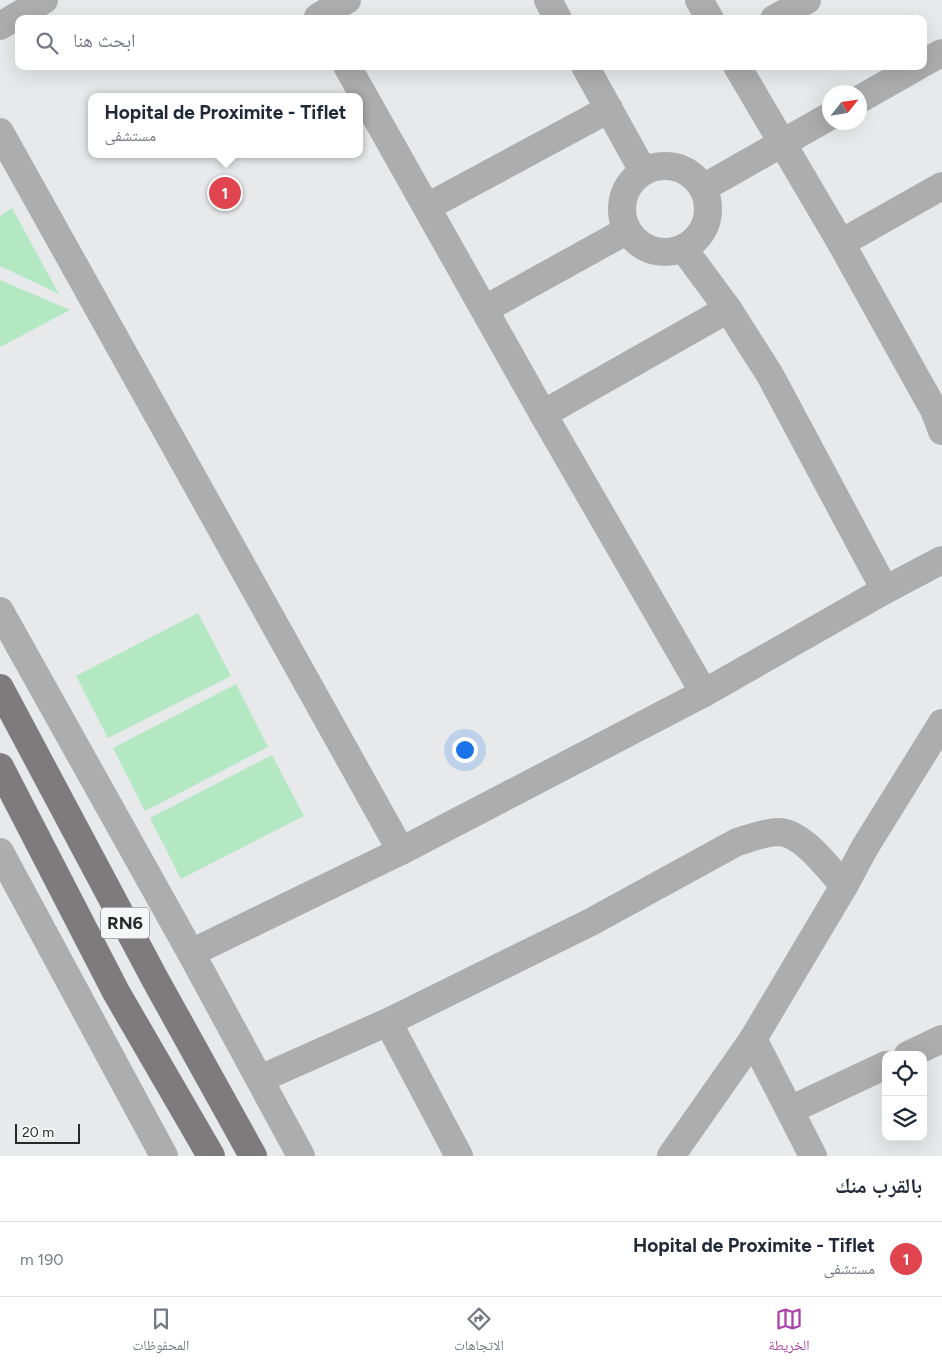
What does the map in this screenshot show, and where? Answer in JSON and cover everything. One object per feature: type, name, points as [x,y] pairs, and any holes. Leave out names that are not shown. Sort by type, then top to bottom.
[{"type":"main road","name":"RN6","points":[[0,688],[156,981],[253,1156]]},
{"type":"main road","name":"RN6","points":[[0,767],[116,992],[211,1156]]},
{"type":"street","points":[[19,15],[44,0]]},
{"type":"street","points":[[316,12],[347,0]]},
{"type":"street","points":[[548,0],[556,15]]},
{"type":"street","points":[[699,0],[708,15]]},
{"type":"street","points":[[781,15],[807,0]]},
{"type":"street","points":[[0,26],[15,17]]},
{"type":"street","points":[[927,61],[942,53]]},
{"type":"street","points":[[349,70],[362,93]]},
{"type":"street","points":[[587,70],[643,171]]},
{"type":"street","points":[[739,70],[841,243],[934,410],[942,430]]},
{"type":"street","points":[[867,95],[911,70]]},
{"type":"street","points":[[363,94],[543,414],[704,693]]},
{"type":"street","points":[[427,207],[609,109]]},
{"type":"street","points":[[703,188],[822,120]]},
{"type":"street","points":[[0,132],[401,851]]},
{"type":"street","points":[[656,166],[670,166],[683,169],[694,177],[703,188],[707,201],[708,215],[703,228],[695,239],[684,248],[669,252],[655,251],[641,245],[626,231],[621,208],[624,193],[632,181],[643,171],[656,166]]},
{"type":"street","points":[[841,243],[942,186]]},
{"type":"street","points":[[485,309],[626,231]]},
{"type":"street","points":[[684,248],[728,309],[770,375],[885,590]]},
{"type":"street","points":[[543,414],[728,309]]},
{"type":"street","points":[[191,953],[401,851],[704,693],[885,590],[942,560]]},
{"type":"street","points":[[0,611],[191,953],[301,1156]]},
{"type":"street","points":[[671,1156],[753,1039],[844,886],[865,846],[942,723]]},
{"type":"street","points":[[260,1079],[388,1022],[591,922],[737,842],[762,834],[781,832],[804,842],[844,886]]},
{"type":"street","points":[[0,852],[164,1156]]},
{"type":"street","points":[[388,1022],[458,1156]]},
{"type":"street","points":[[753,1039],[813,1156]]},
{"type":"street","points":[[916,1051],[942,1039]]},
{"type":"street","points":[[790,1110],[882,1067]]},
{"type":"green space","points":[[12,208],[59,294],[0,266],[0,216]]},
{"type":"green space","points":[[0,280],[70,310],[0,347]]},
{"type":"green space","points":[[198,613],[231,676],[108,738],[76,676]]},
{"type":"green space","points":[[236,684],[268,747],[145,811],[113,748]]},
{"type":"green space","points":[[272,755],[304,816],[181,879],[150,818]]},
{"type":"place","name":"Hopital de Proximite - Tiflet","points":[[225,193]]}]
